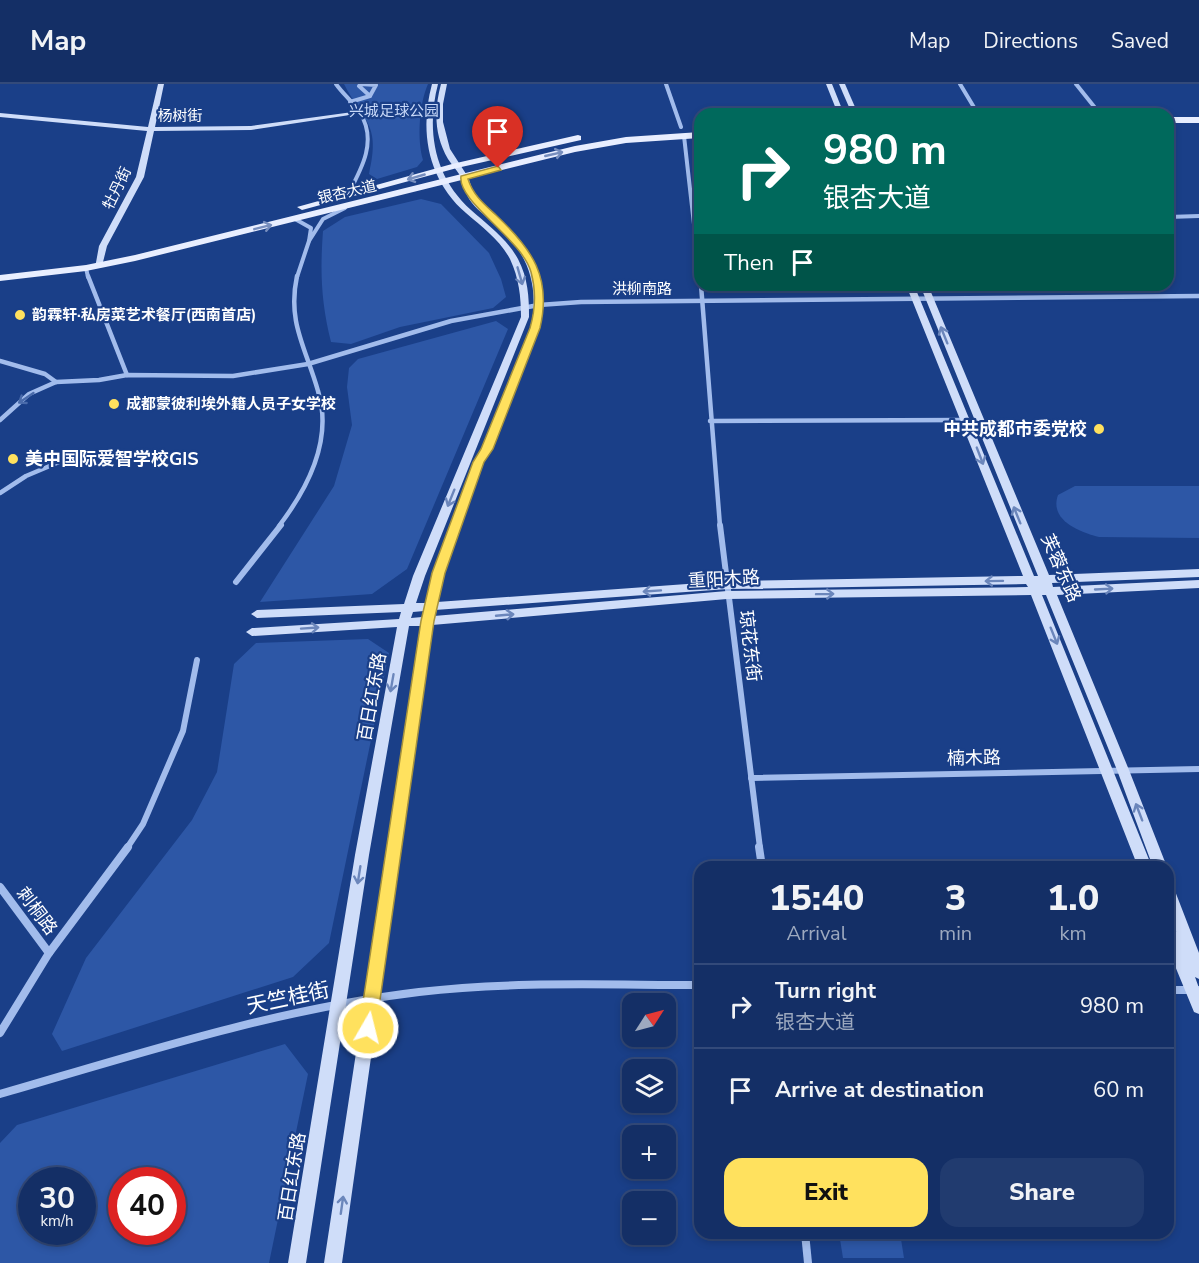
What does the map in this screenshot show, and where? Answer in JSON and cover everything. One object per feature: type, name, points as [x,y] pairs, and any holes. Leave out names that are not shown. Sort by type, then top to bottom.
[{"type":"main road","points":[[1174,120],[1199,119]]},
{"type":"main road","name":"银杏大道","points":[[0,278],[98,266],[345,208],[575,149],[682,132],[694,128]]},
{"type":"main road","points":[[1174,128],[1199,128]]},
{"type":"main road","name":"银杏大道","points":[[0,268],[100,256],[347,196],[455,166],[591,136],[682,132],[694,134]]},
{"type":"street","name":"牡丹街","points":[[98,266],[100,256],[140,177],[160,84]]},
{"type":"street","points":[[336,84],[366,124],[368,152],[347,196]]},
{"type":"street","points":[[350,102],[370,96],[376,84],[359,85],[370,96]]},
{"type":"street","name":"百日红东路","points":[[297,1263],[338,1005],[404,622],[419,576],[519,336],[525,308],[525,292],[518,268],[510,252],[492,231],[458,202],[440,170],[432,150],[428,125],[435,84]]},
{"type":"street","points":[[333,1263],[428,621],[438,573],[479,462],[487,449],[535,328],[539,305],[536,273],[526,253],[515,238],[473,199],[464,178],[446,150],[438,125],[438,106],[444,84]]},
{"type":"street","points":[[666,84],[682,132],[694,230]]},
{"type":"street","points":[[829,84],[839,108]]},
{"type":"street","points":[[842,84],[852,108]]},
{"type":"street","points":[[960,84],[974,108]]},
{"type":"street","points":[[1076,84],[1096,108]]},
{"type":"street","points":[[366,91],[374,90]]},
{"type":"street","name":"杨树街","points":[[0,116],[152,129],[250,128],[360,113]]},
{"type":"street","points":[[236,582],[300,497],[317,456],[322,410],[299,342],[293,305],[299,263],[309,241],[323,219],[345,208]]},
{"type":"street","points":[[1174,217],[1199,216]]},
{"type":"street","points":[[295,219],[311,228],[309,241]]},
{"type":"street","points":[[86,268],[94,299],[128,375]]},
{"type":"street","name":"琼花东街","points":[[702,291],[710,421],[761,861]]},
{"type":"street","name":"芙蓉东路","points":[[912,291],[1033,585],[1142,861]]},
{"type":"street","name":"芙蓉东路","points":[[926,291],[1044,579],[1051,591],[1158,861]]},
{"type":"street","name":"洪柳南路","points":[[56,382],[99,380],[128,375],[234,376],[308,364],[451,321],[539,305],[915,298],[1199,296]]},
{"type":"street","points":[[0,361],[45,374],[56,382]]},
{"type":"street","points":[[0,420],[28,394],[56,382]]},
{"type":"street","points":[[710,421],[965,420]]},
{"type":"street","points":[[0,493],[26,476],[71,457]]},
{"type":"street","name":"重阳木路","points":[[1033,585],[1044,579],[1199,573]]},
{"type":"street","name":"重阳木路","points":[[257,614],[728,590],[1033,585],[1051,591],[1199,584]]},
{"type":"street","name":"重阳木路","points":[[252,632],[428,621],[728,590]]},
{"type":"street","points":[[0,1033],[50,953],[112,871],[143,824],[183,731],[197,660]]},
{"type":"street","name":"楠木路","points":[[751,778],[1199,769]]},
{"type":"street","name":"刺桐路","points":[[0,887],[50,953]]},
{"type":"street","points":[[1174,907],[1199,972]]},
{"type":"street","points":[[1174,942],[1196,990],[1199,1007]]},
{"type":"street","name":"天竺桂街","points":[[0,1094],[238,1027],[338,1005],[484,986],[694,985]]},
{"type":"street","points":[[1174,990],[1196,990]]},
{"type":"street","points":[[806,1239],[808,1263]]},
{"type":"green space","name":"兴城足球公园","points":[[344,84],[428,84],[420,122],[423,160],[417,167],[377,179],[369,174],[373,144],[372,133]]},
{"type":"green space","points":[[421,199],[441,204],[489,253],[501,279],[506,297],[493,308],[400,327],[351,344],[331,342],[322,287],[323,231],[345,217]]},
{"type":"green space","points":[[496,321],[508,329],[407,569],[372,594],[260,602],[334,486],[352,425],[347,387],[349,368],[358,359]]},
{"type":"green space","points":[[1075,486],[1199,486],[1199,538],[1099,537],[1083,532],[1062,518],[1056,504],[1058,495]]},
{"type":"green space","points":[[368,639],[389,653],[329,943],[293,977],[62,1051],[52,1034],[86,958],[192,820],[217,772],[234,664],[256,643]]},
{"type":"green space","points":[[285,1044],[308,1074],[269,1263],[0,1263],[0,1143],[17,1125]]},
{"type":"green space","points":[[840,1239],[901,1239],[904,1258],[843,1258]]},
{"type":"place","name":"韵霖轩·私房菜艺术餐厅(西南首店)","points":[[20,315]]},
{"type":"place","name":"成都蒙彼利埃外籍人员子女学校","points":[[114,404]]},
{"type":"place","name":"中共成都市委党校","points":[[1099,429]]},
{"type":"place","name":"美中国际爱智学校GIS","points":[[13,459]]},
{"type":"route","points":[[368,1028],[428,621],[438,573],[479,462],[487,449],[540,311],[536,273],[526,253],[515,238],[473,199],[465,183],[464,178],[498,168]]}]
